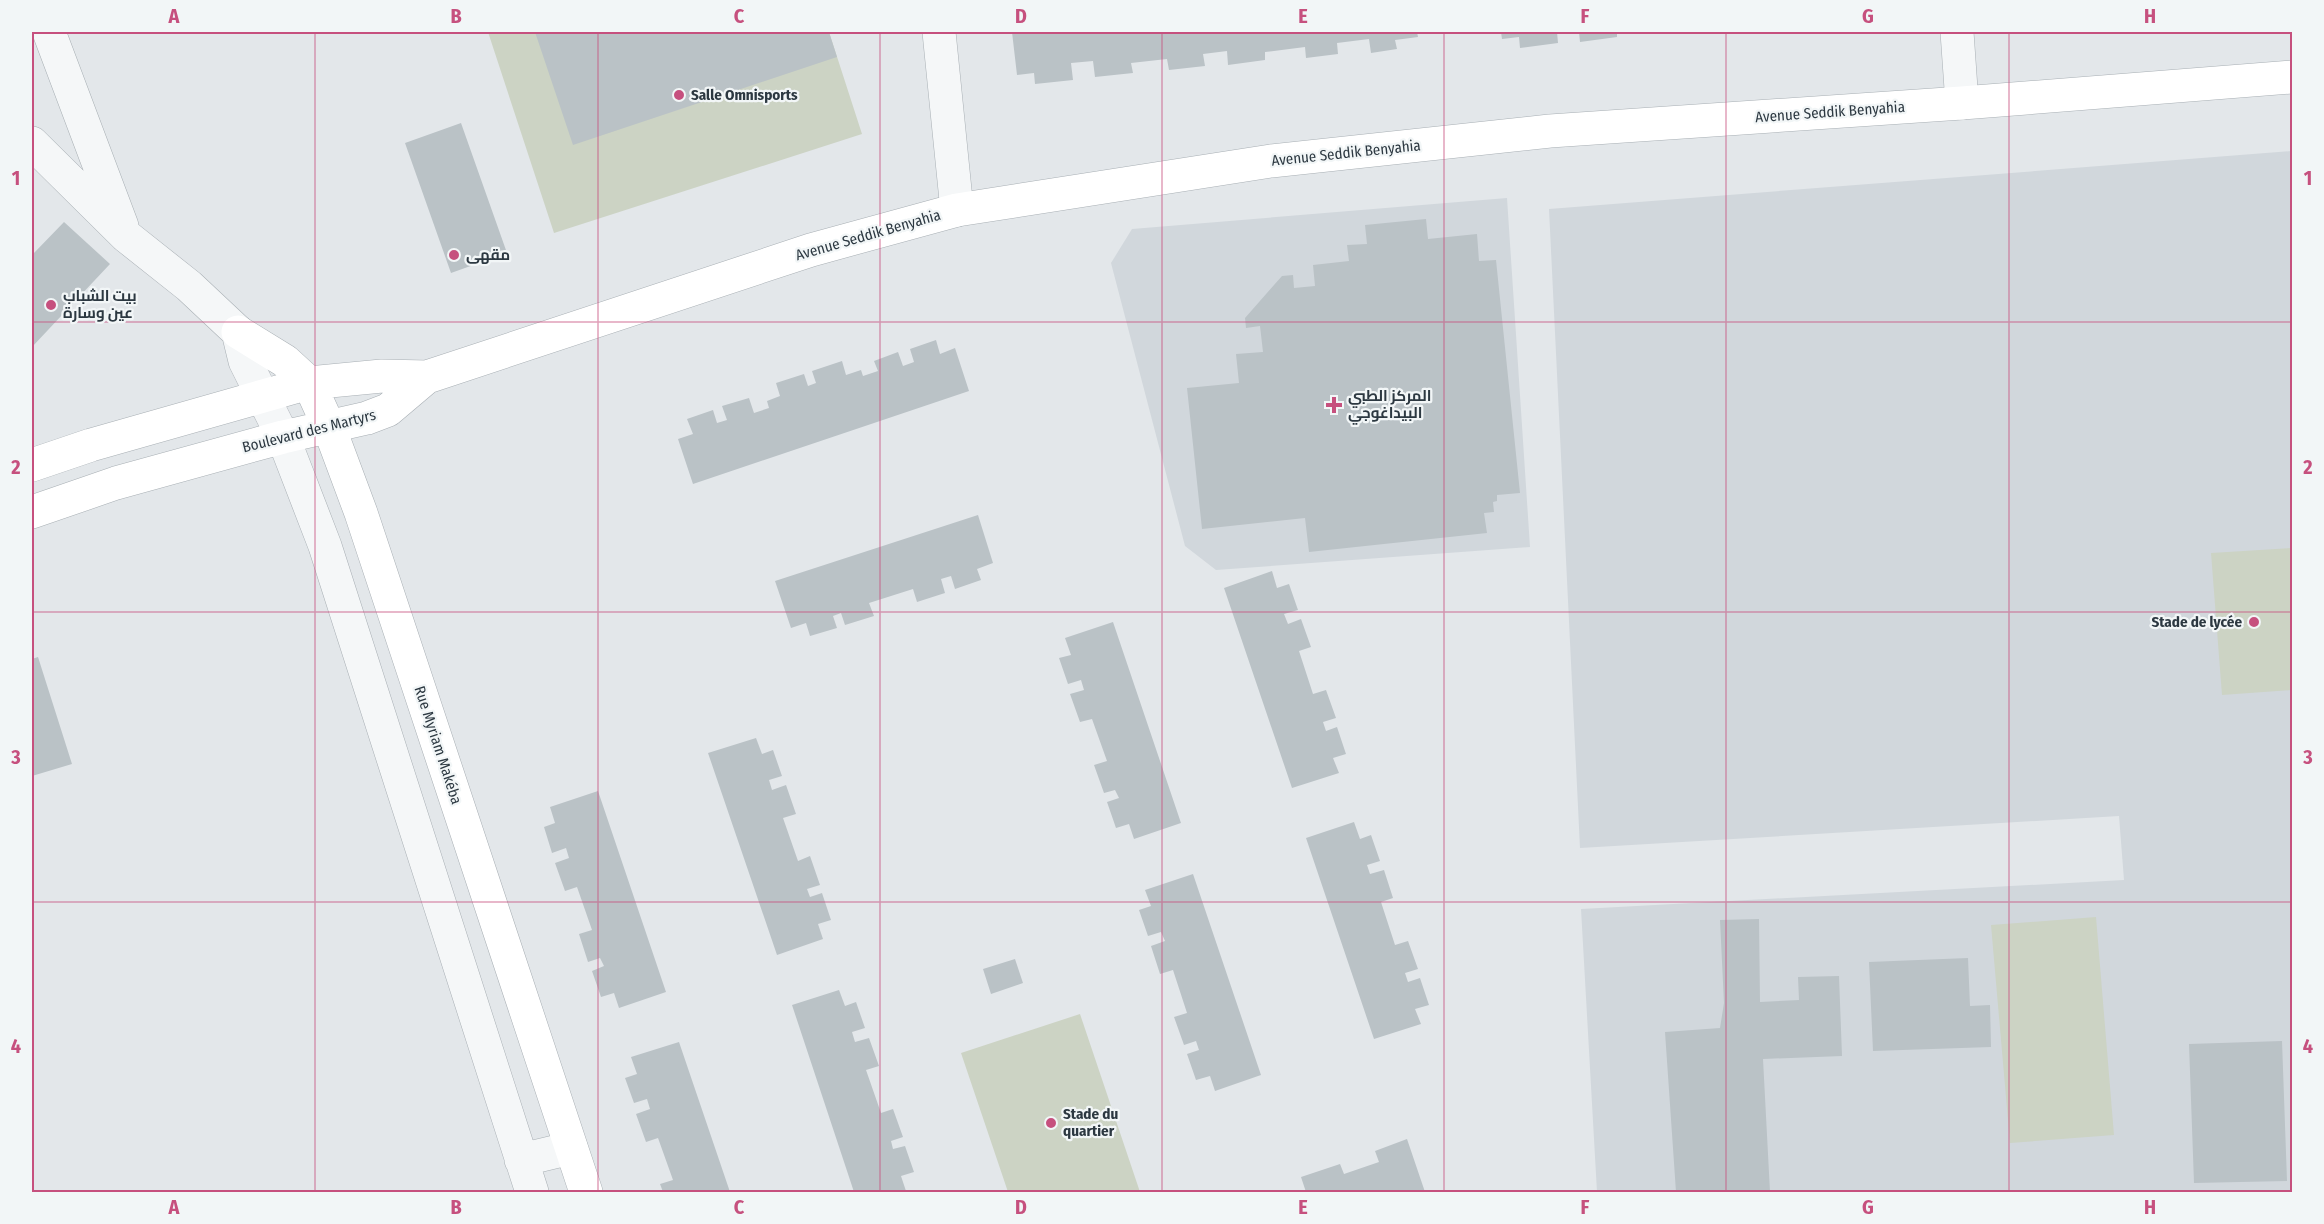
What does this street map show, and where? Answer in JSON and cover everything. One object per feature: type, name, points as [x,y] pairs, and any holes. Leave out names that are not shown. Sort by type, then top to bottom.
[{"type":"street","points":[[49,32],[126,236]]},
{"type":"street","points":[[939,32],[957,210]]},
{"type":"street","points":[[1957,32],[1962,103]]},
{"type":"street","name":"Avenue Seddik Benyahia","points":[[427,377],[811,250],[957,210],[1271,161],[1538,132],[1962,103],[2292,77]]},
{"type":"street","points":[[32,143],[126,236],[189,286],[238,332],[245,361],[283,437],[325,546],[532,1192]]},
{"type":"street","name":"Rue Myriam Makéba","points":[[238,332],[285,361],[309,383],[328,427],[361,513],[586,1192]]},
{"type":"street","points":[[32,465],[91,445],[309,383],[382,376],[427,377]]},
{"type":"street","name":"Boulevard des Martyrs","points":[[32,512],[116,483],[283,437],[367,418],[388,410],[427,377]]},
{"type":"street","points":[[521,1160],[571,1148]]},
{"type":"shaded area","points":[[2292,151],[2292,1192],[1597,1192],[1581,909],[2124,880],[2119,816],[1580,848],[1549,209]]},
{"type":"shaded area","name":"المركز الطبي البيداغوجي","points":[[1507,198],[1530,547],[1216,570],[1185,546],[1111,263],[1132,229]]},
{"type":"green space","name":"Salle Omnisports","points":[[488,32],[829,32],[862,134],[554,233]]},
{"type":"green space","name":"Stade de lycée","points":[[2292,548],[2292,690],[2222,695],[2211,553]]},
{"type":"green space","points":[[2096,917],[2114,1135],[2010,1143],[1991,925]]},
{"type":"green space","name":"Stade du quartier","points":[[1080,1014],[1140,1192],[1008,1192],[961,1053]]},
{"type":"building","points":[[535,32],[829,32],[837,57],[573,145]]},
{"type":"building","points":[[1012,32],[1417,32],[1418,37],[1395,40],[1397,49],[1371,53],[1369,39],[1337,43],[1338,54],[1306,58],[1305,47],[1265,52],[1265,60],[1228,65],[1227,51],[1203,54],[1205,66],[1169,70],[1167,59],[1131,63],[1133,73],[1095,77],[1093,61],[1071,63],[1073,80],[1035,84],[1034,73],[1017,75]]},
{"type":"building","points":[[1501,32],[1557,32],[1558,43],[1520,48],[1519,37],[1502,39]]},
{"type":"building","points":[[1579,32],[1617,32],[1617,37],[1580,42]]},
{"type":"building","points":[[461,123],[507,253],[451,273],[405,143]]},
{"type":"building","name":"المركز الطبي البيداغوجي","points":[[1426,219],[1428,239],[1477,234],[1479,261],[1496,260],[1520,493],[1497,495],[1497,501],[1493,502],[1494,512],[1484,513],[1487,533],[1309,552],[1305,518],[1202,529],[1187,388],[1239,383],[1236,354],[1263,352],[1260,326],[1246,328],[1245,318],[1282,276],[1293,275],[1294,288],[1315,286],[1313,265],[1349,261],[1347,245],[1367,244],[1365,225]]},
{"type":"building","name":"بيت الشباب عين وسارة","points":[[64,222],[110,264],[32,347],[32,251],[34,253]]},
{"type":"building","points":[[936,340],[940,354],[955,348],[969,391],[693,484],[678,439],[693,434],[687,419],[713,410],[717,423],[727,420],[722,406],[749,398],[754,413],[769,408],[767,401],[780,396],[776,383],[804,374],[808,386],[816,383],[812,371],[842,361],[846,375],[861,370],[863,376],[878,371],[874,361],[898,352],[903,366],[914,362],[910,349]]},
{"type":"building","points":[[978,515],[993,563],[977,569],[981,580],[955,589],[951,576],[941,579],[945,593],[917,602],[913,589],[869,603],[874,616],[845,625],[841,613],[833,616],[837,628],[810,636],[806,623],[791,628],[775,581]]},
{"type":"building","points":[[1272,571],[1277,588],[1289,584],[1298,610],[1284,614],[1288,624],[1301,619],[1311,647],[1299,651],[1313,694],[1326,690],[1336,718],[1323,722],[1326,731],[1337,727],[1346,754],[1333,758],[1339,773],[1292,788],[1224,588]]},
{"type":"building","points":[[1113,622],[1181,823],[1134,839],[1129,824],[1116,828],[1107,802],[1119,798],[1115,790],[1104,793],[1094,765],[1107,761],[1092,719],[1080,722],[1070,694],[1084,690],[1081,680],[1068,684],[1059,658],[1071,655],[1065,638]]},
{"type":"building","points":[[38,657],[72,764],[32,776],[32,659]]},
{"type":"building","points":[[756,738],[762,754],[773,750],[782,776],[769,780],[772,790],[786,785],[796,814],[783,818],[798,861],[810,856],[820,885],[807,889],[810,897],[822,893],[831,920],[818,924],[823,939],[777,955],[708,753]]},
{"type":"building","points":[[598,791],[666,992],[619,1008],[614,993],[601,997],[592,971],[604,966],[600,958],[588,962],[579,934],[592,930],[577,887],[565,891],[555,863],[569,858],[566,848],[552,853],[544,827],[555,823],[550,807]]},
{"type":"building","points":[[1354,822],[1360,839],[1371,835],[1380,861],[1367,865],[1370,874],[1384,870],[1393,898],[1381,902],[1395,945],[1408,941],[1418,969],[1405,973],[1408,982],[1420,978],[1429,1005],[1415,1009],[1421,1024],[1374,1039],[1306,838]]},
{"type":"building","points":[[1193,874],[1261,1075],[1215,1091],[1210,1076],[1196,1080],[1187,1054],[1199,1050],[1196,1041],[1184,1045],[1174,1017],[1187,1013],[1173,970],[1160,974],[1151,946],[1165,941],[1161,932],[1148,936],[1139,910],[1151,906],[1145,890]]},
{"type":"building","points":[[1759,919],[1760,1002],[1799,1000],[1798,977],[1839,976],[1842,1056],[1763,1059],[1770,1192],[1676,1192],[1665,1032],[1720,1028],[1724,1003],[1720,920]]},
{"type":"building","points":[[1968,958],[1970,1006],[1990,1005],[1991,1047],[1873,1051],[1869,962]]},
{"type":"building","points":[[1015,959],[1023,983],[991,994],[983,969]]},
{"type":"building","points":[[839,990],[845,1006],[856,1002],[865,1028],[852,1032],[855,1042],[869,1038],[879,1066],[866,1070],[881,1113],[893,1109],[903,1137],[891,1141],[893,1149],[905,1146],[914,1172],[901,1176],[906,1191],[903,1192],[854,1192],[792,1005]]},
{"type":"building","points":[[2282,1041],[2287,1181],[2194,1183],[2189,1044]]},
{"type":"building","points":[[679,1042],[730,1192],[663,1192],[660,1184],[673,1180],[658,1138],[646,1142],[636,1114],[650,1109],[647,1099],[634,1103],[625,1078],[637,1074],[631,1057]]},
{"type":"building","points":[[1407,1139],[1425,1192],[1306,1192],[1301,1177],[1340,1164],[1344,1174],[1379,1162],[1375,1151]]},
{"type":"place","name":"Salle Omnisports","points":[[679,95]]},
{"type":"place","name":"مقهى","points":[[454,255]]},
{"type":"place","name":"بيت الشباب عين وسارة","points":[[51,305]]},
{"type":"place","name":"المركز الطبي البيداغوجي","points":[[1334,405]]},
{"type":"place","name":"Stade de lycée","points":[[2254,622]]},
{"type":"place","name":"Stade du quartier","points":[[1051,1123]]}]
